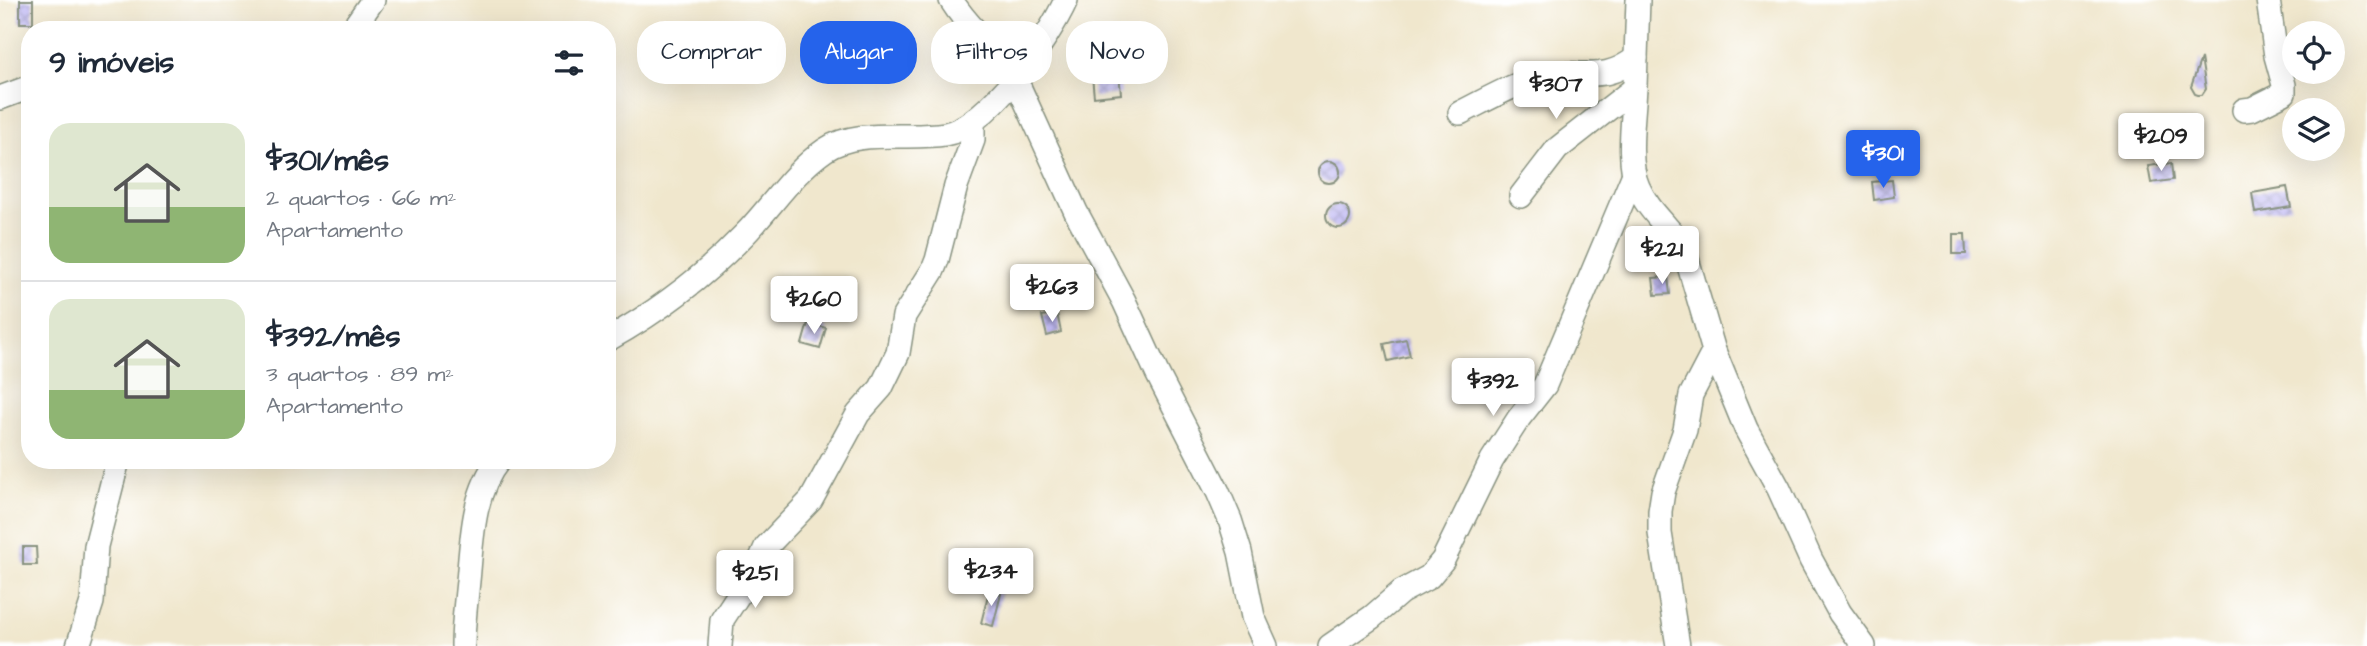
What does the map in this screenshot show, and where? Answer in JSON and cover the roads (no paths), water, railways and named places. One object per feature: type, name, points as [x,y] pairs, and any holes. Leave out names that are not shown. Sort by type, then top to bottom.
[{"type":"street","points":[[358,21],[373,0]]},
{"type":"street","points":[[951,0],[968,21]]},
{"type":"street","points":[[1052,30],[1066,0]]},
{"type":"street","points":[[1638,0],[1633,153],[1637,185],[1649,208],[1680,242],[1685,252],[1714,351],[1746,429],[1779,489],[1811,560],[1840,613],[1864,646]]},
{"type":"street","points":[[2244,110],[2284,93],[2268,0]]},
{"type":"street","points":[[1460,113],[1535,79],[1552,75],[1606,73],[1617,70],[1636,58]]},
{"type":"street","points":[[616,335],[694,283],[752,227],[798,173],[832,145],[889,136],[946,134],[973,121],[1008,84]]},
{"type":"street","points":[[1021,84],[1076,212],[1124,301],[1222,502],[1240,552],[1253,617],[1265,646]]},
{"type":"street","points":[[1521,196],[1558,149],[1635,88]]},
{"type":"street","points":[[0,98],[21,90]]},
{"type":"street","points":[[720,646],[722,620],[758,565],[766,547],[811,500],[858,414],[881,388],[898,353],[904,316],[937,260],[952,198],[973,140],[973,121]]},
{"type":"street","points":[[1331,646],[1401,592],[1429,577],[1443,560],[1493,460],[1519,418],[1545,385],[1634,174]]},
{"type":"street","points":[[1678,646],[1660,533],[1660,511],[1663,492],[1685,430],[1691,395],[1714,351]]},
{"type":"street","points":[[78,646],[92,602],[96,546],[116,469]]},
{"type":"street","points":[[463,646],[475,513],[494,469]]}]
